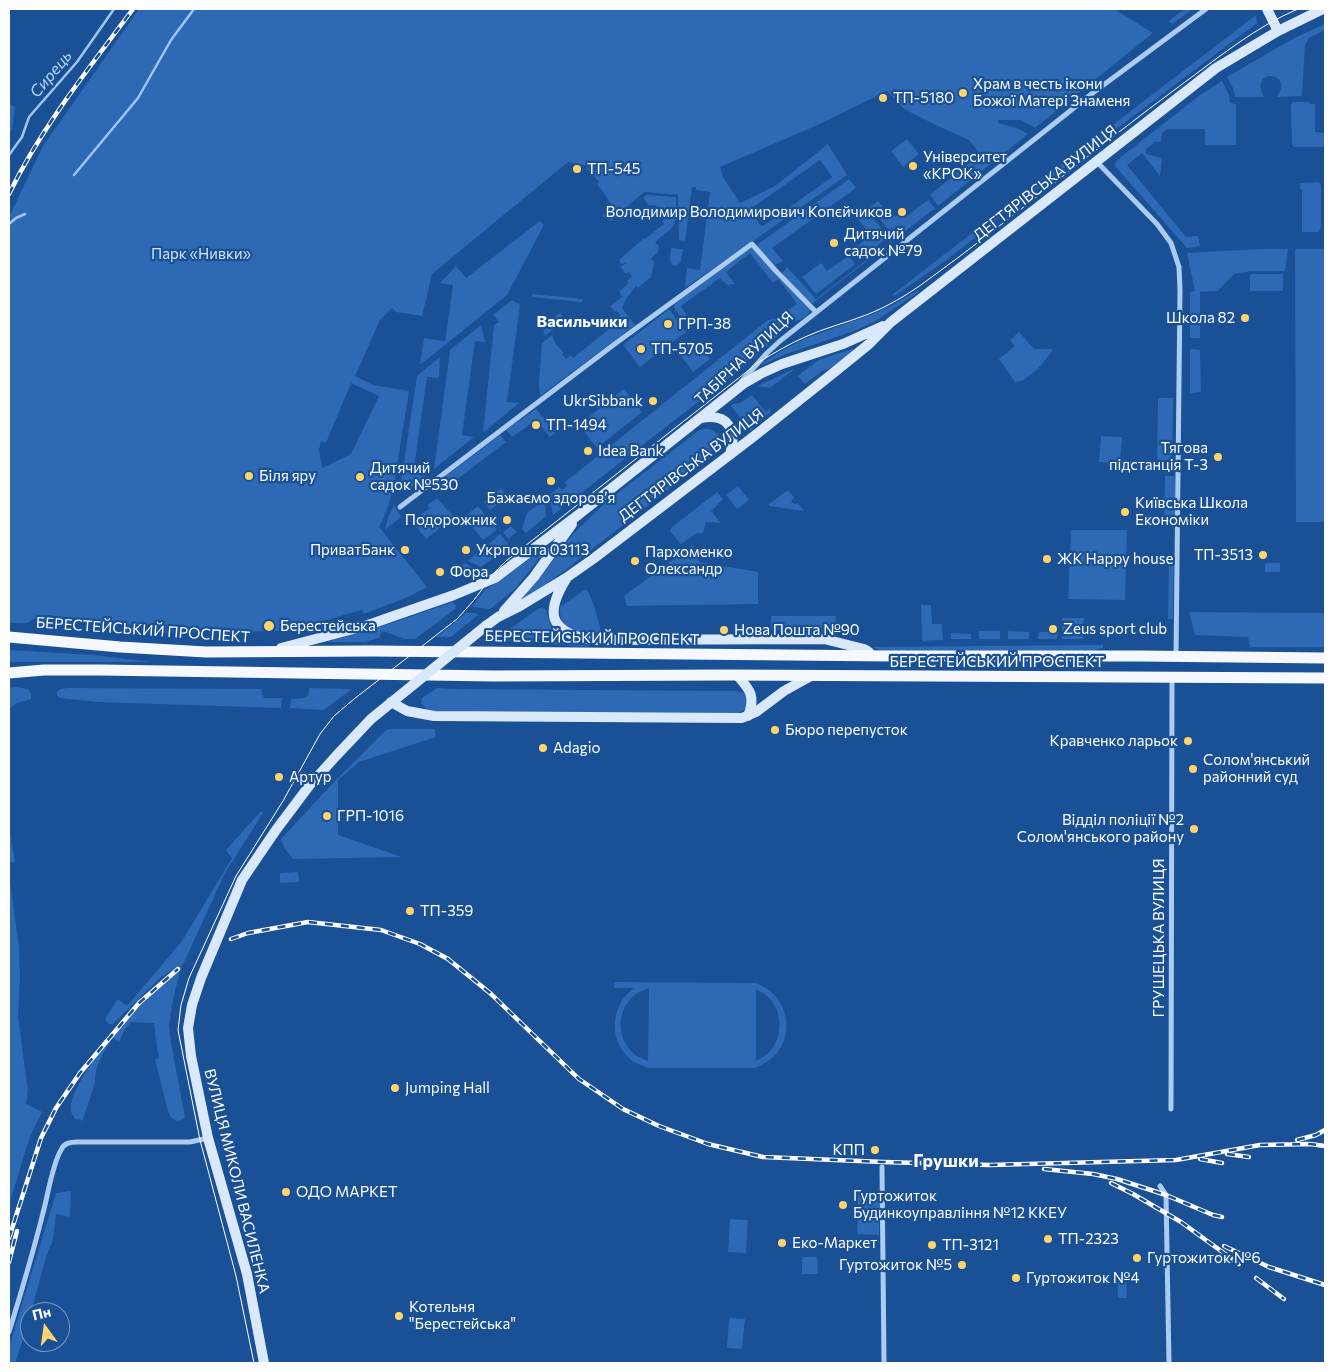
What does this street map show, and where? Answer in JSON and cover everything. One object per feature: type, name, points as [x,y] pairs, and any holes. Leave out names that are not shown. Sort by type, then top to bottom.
[{"type":"main road","points":[[1267,9],[1278,30]]},
{"type":"main road","name":"ДЕГТЯРІВСЬКА ВУЛИЦЯ","points":[[408,689],[498,617],[566,578],[730,455],[869,344],[891,322],[1216,68],[1278,30],[1323,9]]},
{"type":"main road","name":"ДЕГТЯРІВСЬКА ВУЛИЦЯ","points":[[731,393],[756,376],[782,364],[843,344],[891,322]]},
{"type":"main road","name":"ТАБІРНА ВУЛИЦЯ","points":[[262,652],[311,641],[401,615],[495,578],[578,515],[731,393]]},
{"type":"main road","points":[[700,418],[712,416],[720,418],[726,423],[733,437],[730,455]]},
{"type":"main road","name":"ДЕГТЯРІВСЬКА ВУЛИЦЯ","points":[[498,617],[534,577],[578,515]]},
{"type":"main road","points":[[566,578],[554,601],[552,612],[561,628],[580,638],[591,640],[824,639],[864,649],[869,652],[870,656]]},
{"type":"main road","name":"БЕРЕСТЕЙСЬКИЙ ПРОСПЕКТ","points":[[9,636],[206,652],[380,651],[1325,658]]},
{"type":"main road","name":"БЕРЕСТЕЙСЬКИЙ ПРОСПЕКТ","points":[[9,673],[44,670],[100,670],[494,676],[737,675],[1325,678]]},
{"type":"main road","points":[[737,675],[752,696],[748,716]]},
{"type":"main road","points":[[391,702],[407,711],[434,716],[742,718],[756,712],[784,691],[811,676]]},
{"type":"main road","name":"ВУЛИЦЯ МИКОЛИ ВАСИЛЕНКА","points":[[264,1363],[247,1274],[208,1138],[191,1056],[188,1028],[192,1005],[200,978],[242,880],[276,830],[309,786],[336,756],[371,719],[408,689]]},
{"type":"street","name":"ТАБІРНА ВУЛИЦЯ","points":[[731,393],[766,353],[816,312],[1094,92],[1206,9]]},
{"type":"street","points":[[1096,161],[1162,230],[1171,243],[1179,267],[1176,657]]},
{"type":"street","points":[[400,507],[616,343],[752,244],[816,312]]},
{"type":"street","name":"ГРУШЕЦЬКА ВУЛИЦЯ","points":[[1170,1109],[1172,678]]},
{"type":"street","points":[[9,1332],[63,1146],[69,1142],[190,1142],[208,1138]]},
{"type":"street","points":[[882,1167],[884,1363]]},
{"type":"street","points":[[1160,1186],[1166,1195],[1168,1363]]},
{"type":"green space","name":"Парк «Нивки»","points":[[139,9],[1114,9],[1153,33],[1035,128],[1021,120],[998,120],[998,123],[1017,128],[1028,134],[938,206],[930,195],[980,154],[969,140],[904,109],[887,91],[822,123],[720,167],[723,177],[740,203],[775,186],[828,144],[847,175],[685,288],[687,268],[700,270],[710,192],[696,190],[696,187],[692,187],[685,241],[679,240],[678,195],[644,192],[611,221],[602,216],[612,206],[597,184],[599,182],[587,169],[588,166],[568,162],[432,274],[422,316],[396,312],[392,308],[380,320],[355,376],[373,385],[409,391],[394,485],[386,513],[379,527],[427,587],[408,597],[364,614],[362,610],[282,631],[229,632],[229,634],[209,634],[208,632],[158,633],[158,624],[112,625],[68,622],[64,617],[41,615],[27,623],[9,623],[9,217],[43,146]],"holes":[[[820,160],[832,177],[761,226],[750,211],[752,208]],[[351,383],[379,396],[351,454],[322,468],[319,450],[321,441],[326,443]]]},
{"type":"green space","points":[[1184,9],[1190,11],[1172,24],[1169,21]]},
{"type":"green space","points":[[1256,15],[1257,23],[977,234],[976,237],[941,264],[894,296],[892,295],[1007,206]]},
{"type":"green space","points":[[1325,24],[1325,30],[1309,38],[1305,45],[1302,96],[1277,97],[1281,88],[1280,82],[1277,78],[1271,76],[1266,77],[1262,81],[1261,87],[1264,97],[1235,97],[1234,90],[1227,77],[1294,38]]},
{"type":"green space","points":[[1222,81],[1229,95],[1230,103],[1236,104],[1236,145],[1205,145],[1205,129],[1167,129],[1162,133],[1161,142],[1154,142],[1146,150],[1146,154],[1162,158],[1160,176],[1142,153],[1127,165],[1186,237],[1198,236],[1200,246],[1187,248],[1115,166],[1116,161],[1200,95]]},
{"type":"green space","points":[[1293,102],[1315,104],[1315,132],[1325,133],[1325,147],[1294,147],[1292,145],[1291,104]]},
{"type":"green space","points":[[9,104],[15,107],[12,130],[9,134]]},
{"type":"green space","points":[[907,139],[919,154],[903,167],[891,151]]},
{"type":"green space","points":[[849,179],[856,188],[772,248],[783,261],[775,265],[758,248],[758,244]]},
{"type":"green space","points":[[1319,182],[1321,186],[1321,228],[1318,232],[1302,232],[1302,189],[1300,189],[1300,183]]},
{"type":"green space","points":[[646,195],[676,197],[676,217],[673,227],[655,242],[659,246],[658,252],[651,258],[654,262],[651,277],[638,288],[636,286],[622,308],[635,325],[540,396],[542,343],[552,335],[566,359],[571,355],[573,358],[618,322],[616,319],[620,315],[610,306],[622,297],[619,291],[628,284],[627,281],[632,276],[629,272],[626,274],[620,267],[627,263],[621,264],[619,260],[644,238],[664,224],[662,221],[667,217],[655,205],[649,206],[643,198]]},
{"type":"green space","points":[[928,200],[935,208],[813,303],[782,274],[787,267],[816,299],[895,238],[870,207],[878,201],[885,210],[883,212],[886,216],[891,213],[895,217],[900,214],[904,218]]},
{"type":"green space","points":[[867,210],[888,237],[861,259],[853,250],[870,235],[857,217]]},
{"type":"green space","points":[[540,221],[544,225],[507,295],[420,365],[424,338],[445,341],[453,285],[440,283],[456,266],[466,278]]},
{"type":"green space","points":[[671,248],[683,249],[681,261],[678,265],[672,266],[670,259]]},
{"type":"green space","points":[[751,248],[810,309],[806,316],[795,321],[785,312],[797,304],[778,279],[773,283],[750,253],[726,272],[735,284],[727,285],[720,278],[681,306],[687,316],[681,317],[674,308],[674,305],[679,300]]},
{"type":"green space","points":[[1288,249],[1285,271],[1251,271],[1234,274],[1218,291],[1200,292],[1200,338],[1190,338],[1190,292],[1195,291],[1187,253]]},
{"type":"green space","points":[[1295,249],[1325,249],[1325,522],[1296,522]]},
{"type":"green space","points":[[849,256],[855,264],[816,294],[802,277],[821,263],[827,271]]},
{"type":"green space","points":[[1250,274],[1283,274],[1283,291],[1250,291]]},
{"type":"green space","points":[[918,290],[919,292],[874,322],[854,331],[786,354],[762,365],[762,363],[785,349],[809,337],[873,314]]},
{"type":"green space","points":[[532,294],[583,299],[582,302],[532,297]]},
{"type":"green space","points":[[512,300],[520,305],[507,402],[519,403],[483,433],[494,325],[499,322],[493,315]]},
{"type":"green space","points":[[669,309],[686,332],[640,367],[623,345]]},
{"type":"green space","points":[[560,313],[565,320],[545,336],[543,318],[548,323]]},
{"type":"green space","points":[[778,318],[782,321],[783,327],[780,334],[753,359],[553,515],[549,495],[559,487],[562,490],[567,486],[565,482],[768,320]]},
{"type":"green space","points":[[481,325],[485,342],[475,341],[462,435],[474,437],[434,469],[450,350]]},
{"type":"green space","points":[[1019,332],[1034,349],[1053,349],[1042,365],[1031,375],[1015,382],[999,359],[1015,346],[1010,340]]},
{"type":"green space","points":[[695,341],[710,359],[693,372],[679,353]]},
{"type":"green space","points":[[852,349],[853,351],[833,367],[822,371],[805,384],[798,376],[818,360]]},
{"type":"green space","points":[[1190,349],[1200,350],[1201,392],[1190,393]]},
{"type":"green space","points":[[440,357],[439,378],[427,377],[413,474],[425,476],[427,483],[400,488],[417,376]]},
{"type":"green space","points":[[793,369],[770,388],[758,386]]},
{"type":"green space","points":[[624,389],[642,412],[597,448],[579,425]]},
{"type":"green space","points":[[752,395],[766,412],[771,408],[770,413],[756,423],[751,431],[731,406],[740,403]]},
{"type":"green space","points":[[1158,398],[1173,398],[1172,465],[1157,465]]},
{"type":"green space","points":[[536,409],[555,433],[550,437],[536,420],[512,437],[506,430]]},
{"type":"green space","points":[[703,429],[710,429],[718,434],[720,444],[715,453],[568,568],[518,604],[516,603],[540,578],[578,529],[605,503]]},
{"type":"green space","points":[[500,435],[506,442],[443,490],[437,483]]},
{"type":"green space","points":[[1101,436],[1122,437],[1120,463],[1099,462]]},
{"type":"green space","points":[[1165,476],[1175,476],[1175,520],[1170,524],[1164,524]]},
{"type":"green space","points":[[738,486],[749,500],[737,509],[726,495]]},
{"type":"green space","points":[[501,488],[507,497],[490,510],[484,502]]},
{"type":"green space","points":[[788,490],[794,497],[791,502],[798,503],[804,511],[769,506],[769,504]]},
{"type":"green space","points":[[717,492],[723,499],[711,511],[721,523],[706,522],[703,533],[697,533],[681,544],[670,531],[671,528]]},
{"type":"green space","points":[[437,498],[454,517],[426,539],[412,521],[430,508],[427,505]]},
{"type":"green space","points":[[544,500],[546,516],[526,533],[522,529],[527,513]]},
{"type":"green space","points":[[394,505],[401,517],[385,530],[388,517]]},
{"type":"green space","points":[[478,506],[497,530],[483,540],[464,517]]},
{"type":"green space","points":[[511,526],[517,532],[508,539],[503,532]]},
{"type":"green space","points":[[1071,530],[1127,530],[1125,600],[1068,599]]},
{"type":"green space","points":[[500,534],[510,546],[498,555],[489,544]]},
{"type":"green space","points":[[693,545],[699,562],[758,572],[758,604],[627,606],[624,596]]},
{"type":"green space","points":[[482,549],[487,551],[493,558],[481,567],[468,561]]},
{"type":"green space","points":[[543,549],[545,551],[515,589],[490,609],[472,607],[485,590]]},
{"type":"green space","points":[[1169,555],[1174,555],[1173,619],[1168,619]]},
{"type":"green space","points":[[465,563],[476,570],[451,579],[449,577]]},
{"type":"green space","points":[[1265,563],[1280,563],[1280,572],[1265,572]]},
{"type":"green space","points":[[586,589],[594,605],[602,634],[587,634],[573,631],[563,623],[560,616],[560,607]]},
{"type":"green space","points":[[453,602],[456,606],[455,609],[415,639],[405,639],[382,631],[379,638],[365,642],[326,642],[389,624]]},
{"type":"green space","points":[[921,605],[931,605],[932,624],[942,624],[943,640],[922,641]]},
{"type":"green space","points":[[539,608],[546,609],[552,627],[561,637],[567,641],[593,647],[546,644],[546,639],[512,638],[511,641],[496,639]]},
{"type":"green space","points":[[1189,612],[1325,613],[1325,647],[1250,647],[1248,637],[1195,635]]},
{"type":"green space","points":[[466,613],[478,615],[451,637],[437,637]]},
{"type":"green space","points":[[771,616],[836,616],[835,630],[771,630]]},
{"type":"green space","points":[[1062,618],[1084,618],[1083,639],[1062,639]]},
{"type":"green space","points":[[979,631],[1000,631],[1000,639],[979,639]]},
{"type":"green space","points":[[1008,631],[1029,632],[1029,639],[1008,639]]},
{"type":"green space","points":[[1039,632],[1058,632],[1057,639],[1038,639]]},
{"type":"green space","points":[[951,633],[971,634],[971,639],[951,639]]},
{"type":"green space","points":[[1103,645],[1103,648],[1094,652],[884,651],[872,647]]},
{"type":"green space","points":[[9,650],[93,655],[152,662],[9,662]]},
{"type":"green space","points":[[9,688],[28,689],[31,693],[31,699],[15,704],[9,709]]},
{"type":"green space","points":[[309,688],[352,689],[322,710],[290,708],[291,699],[308,696]]},
{"type":"green space","points":[[437,688],[735,691],[746,695],[747,707],[737,713],[430,712],[421,704],[422,698]]},
{"type":"green space","points":[[60,689],[262,689],[264,698],[282,698],[281,708],[97,702],[60,698],[57,695]]},
{"type":"green space","points":[[435,729],[436,737],[359,762],[338,780],[338,835],[402,857],[293,859],[285,849],[281,839],[386,730]]},
{"type":"green space","points":[[261,811],[263,813],[224,875],[180,971],[173,999],[169,1025],[185,1118],[176,1121],[168,1111],[155,1059],[159,1058],[154,1023],[131,1022],[119,1042],[113,1038],[100,1059],[95,1083],[80,1128],[82,1120],[75,1119],[71,1112],[72,1101],[77,1087],[86,1072],[108,1041],[153,992],[179,971],[180,965],[161,977],[113,1024],[109,1024],[106,1021],[106,1017],[118,999],[127,1006],[182,941],[232,858],[226,850]]},
{"type":"green space","points":[[9,826],[15,862],[9,863]]},
{"type":"green space","points":[[298,872],[299,882],[280,883],[280,873]]},
{"type":"green space","points":[[9,874],[19,947],[18,1016],[28,1091],[26,1104],[42,1112],[30,1136],[9,1205]]},
{"type":"green space","points":[[614,982],[756,983],[769,990],[781,1004],[786,1020],[787,1029],[785,1037],[777,1053],[767,1062],[755,1068],[648,1068],[634,1062],[627,1056],[621,1049],[615,1033],[616,1016],[619,1007],[624,998],[634,988],[614,988]],"holes":[[[649,988],[648,1060],[648,1061],[637,1056],[626,1045],[621,1030],[621,1022],[625,1007],[631,999]],[[756,989],[772,1001],[779,1017],[780,1025],[779,1033],[772,1049],[756,1061]]]},
{"type":"green space","points":[[71,1191],[70,1217],[56,1214],[53,1240],[46,1257],[34,1302],[23,1302],[56,1193]]},
{"type":"green space","points":[[858,1192],[880,1192],[879,1235],[857,1234]]},
{"type":"green space","points":[[730,1219],[748,1220],[746,1253],[728,1252]]},
{"type":"green space","points":[[802,1257],[817,1257],[818,1274],[802,1274]]},
{"type":"green space","points":[[1117,1276],[1126,1276],[1127,1298],[1118,1298]]},
{"type":"green space","points":[[20,1311],[20,1348],[15,1363],[9,1363],[9,1347]]},
{"type":"green space","points":[[729,1318],[745,1319],[742,1349],[727,1348]]},
{"type":"waterway","name":"Сирець","points":[[9,155],[22,137],[29,117],[77,62],[114,9]]},
{"type":"waterway","points":[[74,175],[138,98],[171,40],[194,9]]},
{"type":"waterway","points":[[9,224],[25,214]]},
{"type":"tram line","points":[[254,1363],[236,1276],[200,1140],[178,1030],[181,1005],[189,978],[236,876],[283,801],[320,734],[334,716],[354,699],[457,619],[506,561],[759,362],[799,340],[874,312],[911,292],[1223,54],[1252,34],[1298,9]]},
{"type":"railway","points":[[9,194],[51,122],[133,9]]},
{"type":"railway","points":[[231,939],[248,933],[308,922],[381,930],[420,944],[448,959],[490,993],[579,1079],[623,1109],[659,1126],[708,1144],[763,1157],[990,1165],[1176,1160],[1260,1145],[1310,1144],[1325,1146]]},
{"type":"railway","points":[[9,1238],[41,1138],[56,1108],[80,1073],[139,1003],[178,969]]},
{"type":"railway","points":[[1297,1140],[1316,1135],[1325,1130]]},
{"type":"railway","points":[[1227,1154],[1249,1157]]},
{"type":"railway","points":[[1200,1159],[1222,1163]]},
{"type":"railway","points":[[1044,1169],[1093,1174],[1117,1179],[1166,1195],[1222,1217]]},
{"type":"railway","points":[[1111,1183],[1181,1222],[1239,1264]]},
{"type":"railway","points":[[9,1262],[17,1231]]},
{"type":"railway","points":[[1224,1246],[1269,1267],[1325,1285]]},
{"type":"railway","points":[[1256,1278],[1284,1299]]},
{"type":"place","name":"Храм в честь ікони Божої Матері Знаменя","points":[[963,93]]},
{"type":"place","name":"ТП-5180","points":[[883,98]]},
{"type":"place","name":"Університет «КРОК»","points":[[913,166]]},
{"type":"place","name":"ТП-545","points":[[577,169]]},
{"type":"place","name":"Володимир Володимирович Копєйчиков","points":[[902,212]]},
{"type":"place","name":"Дитячий садок №79","points":[[834,243]]},
{"type":"place","name":"Школа 82","points":[[1245,318]]},
{"type":"place","name":"ГРП-38","points":[[668,324]]},
{"type":"place","name":"ТП-5705","points":[[641,349]]},
{"type":"place","name":"UkrSibbank","points":[[653,401]]},
{"type":"place","name":"ТП-1494","points":[[536,425]]},
{"type":"place","name":"Idea Bank","points":[[588,451]]},
{"type":"place","name":"Тягова підстанція Т-3","points":[[1218,457]]},
{"type":"place","name":"Біля яру","points":[[249,476]]},
{"type":"place","name":"Дитячий садок №530","points":[[360,477]]},
{"type":"place","name":"Бажаємо здоровʼя","points":[[551,481]]},
{"type":"place","name":"Київська Школа Економіки","points":[[1125,512]]},
{"type":"place","name":"Подорожник","points":[[507,520]]},
{"type":"place","name":"ПриватБанк","points":[[405,550]]},
{"type":"place","name":"Укрпошта 03113","points":[[466,550]]},
{"type":"place","name":"ТП-3513","points":[[1263,555]]},
{"type":"place","name":"ЖК Happy house","points":[[1047,559]]},
{"type":"place","name":"Пархоменко Олександр","points":[[635,561]]},
{"type":"place","name":"Фора","points":[[440,572]]},
{"type":"place","name":"Берестейська","points":[[269,626]]},
{"type":"place","name":"Zeus sport club","points":[[1053,629]]},
{"type":"place","name":"Нова Пошта №90","points":[[724,630]]},
{"type":"place","name":"Бюро перепусток","points":[[775,730]]},
{"type":"place","name":"Кравченко ларьок","points":[[1188,741]]},
{"type":"place","name":"Adagio","points":[[543,748]]},
{"type":"place","name":"Солом'янський районний суд","points":[[1193,769]]},
{"type":"place","name":"Артур","points":[[279,777]]},
{"type":"place","name":"ГРП-1016","points":[[327,816]]},
{"type":"place","name":"Відділ поліції №2 Солом'янського району","points":[[1194,829]]},
{"type":"place","name":"ТП-359","points":[[410,911]]},
{"type":"place","name":"Jumping Hall","points":[[395,1088]]},
{"type":"place","name":"КПП","points":[[875,1150]]},
{"type":"place","name":"ОДО МАРКЕТ","points":[[286,1192]]},
{"type":"place","name":"Гуртожиток Будинкоуправління №12 ККЕУ","points":[[843,1205]]},
{"type":"place","name":"ТП-2323","points":[[1048,1239]]},
{"type":"place","name":"Еко-Маркет","points":[[782,1243]]},
{"type":"place","name":"ТП-3121","points":[[932,1245]]},
{"type":"place","name":"Гуртожиток №6","points":[[1137,1258]]},
{"type":"place","name":"Гуртожиток №5","points":[[962,1265]]},
{"type":"place","name":"Гуртожиток №4","points":[[1016,1278]]},
{"type":"place","name":"Котельня \"Берестейська\"","points":[[399,1316]]},
{"type":"district","name":"Васильчики","points":[[582,322]]},
{"type":"district","name":"Грушки","points":[[946,1161]]}]
